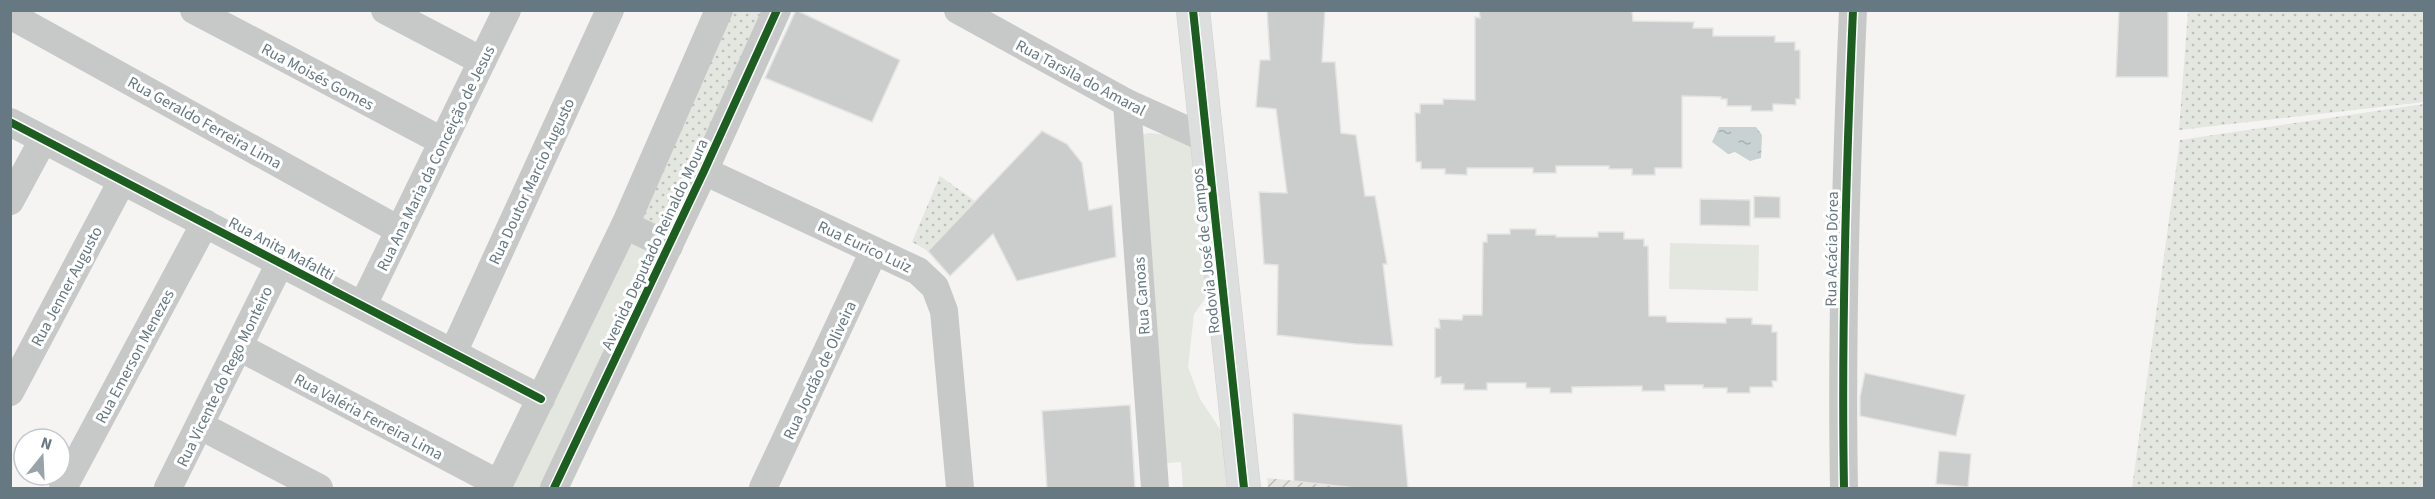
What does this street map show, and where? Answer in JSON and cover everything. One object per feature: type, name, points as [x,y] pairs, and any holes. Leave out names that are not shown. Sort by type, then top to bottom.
[{"type":"main road","name":"Rodovia José de Campos","points":[[1193,10],[1244,489]]},
{"type":"street","name":"Rua Moisés Gomes","points":[[194,10],[442,141]]},
{"type":"street","points":[[385,10],[482,61]]},
{"type":"street","name":"Rua Ana Maria da Conceição de Jesus","points":[[363,305],[507,10]]},
{"type":"street","name":"Rua Doutor Marcio Augusto","points":[[453,353],[610,10]]},
{"type":"street","name":"Avenida Deputado Reinaldo Moura","points":[[498,486],[625,225],[719,10]]},
{"type":"street","name":"Avenida Deputado Reinaldo Moura","points":[[554,489],[777,10]]},
{"type":"street","name":"Rua Tarsila do Amaral","points":[[958,10],[1127,103],[1207,139]]},
{"type":"street","name":"Rua Acácia Dórea","points":[[1844,489],[1842,327],[1853,10]]},
{"type":"street","name":"Rua Geraldo Ferreira Lima","points":[[10,15],[399,230]]},
{"type":"street","name":"Rua Canoas","points":[[1127,103],[1155,489]]},
{"type":"street","name":"Rua Anita Mafaltti","points":[[10,122],[541,399]]},
{"type":"street","points":[[10,201],[43,140]]},
{"type":"street","name":"Rua Eurico Luiz","points":[[704,171],[918,271],[935,287],[944,311],[960,489]]},
{"type":"street","name":"Rua Jenner Augusto","points":[[10,392],[122,181]]},
{"type":"street","name":"Rua Emerson Menezes","points":[[63,489],[205,223]]},
{"type":"street","points":[[625,225],[669,246]]},
{"type":"street","name":"Rua Jordão de Oliveira","points":[[764,489],[874,251]]},
{"type":"street","name":"Rua Vicente do Rego Monteiro","points":[[168,489],[280,263]]},
{"type":"street","name":"Rua Valéria Ferreira Lima","points":[[239,347],[498,486]]},
{"type":"street","points":[[201,426],[319,489]]},
{"type":"shaded area","points":[[719,11],[777,11],[669,246],[625,225]]},
{"type":"shaded area","points":[[2188,11],[2424,11],[2424,102],[2179,130]]},
{"type":"shaded area","points":[[2424,104],[2424,488],[2132,488],[2180,140]]},
{"type":"shaded area","points":[[1150,133],[1207,139],[1220,278],[1194,314],[1188,367],[1200,399],[1241,461],[1245,488],[1183,488],[1181,462],[1154,464],[1139,135]]},
{"type":"shaded area","points":[[940,176],[975,201],[928,251],[912,242]]},
{"type":"shaded area","points":[[625,225],[669,246],[554,488],[499,488]]},
{"type":"shaded area","points":[[1670,243],[1759,245],[1758,291],[1669,289]]},
{"type":"shaded area","points":[[1267,478],[1364,488],[1268,488]]},
{"type":"water","points":[[1719,127],[1756,127],[1762,135],[1761,158],[1750,161],[1735,152],[1728,154],[1712,142]]},
{"type":"building","points":[[796,10],[900,60],[872,122],[765,78]]},
{"type":"building","points":[[1267,10],[1325,10],[1322,62],[1335,62],[1341,133],[1356,135],[1365,196],[1375,196],[1387,264],[1383,264],[1393,346],[1277,335],[1278,265],[1264,264],[1259,192],[1287,193],[1276,109],[1256,107],[1260,60],[1270,60]]},
{"type":"building","points":[[1479,10],[1632,11],[1633,21],[1694,22],[1693,28],[1713,28],[1713,36],[1775,36],[1775,42],[1795,42],[1795,50],[1800,50],[1800,99],[1796,99],[1796,105],[1773,104],[1773,111],[1751,111],[1751,106],[1727,106],[1727,99],[1721,99],[1721,97],[1682,96],[1682,168],[1655,168],[1655,175],[1632,175],[1632,169],[1609,169],[1609,166],[1556,166],[1556,173],[1533,173],[1533,168],[1467,168],[1467,175],[1445,174],[1445,169],[1421,169],[1421,162],[1416,162],[1415,113],[1420,113],[1420,104],[1443,104],[1443,99],[1475,100],[1475,17],[1480,18]]},
{"type":"building","points":[[2119,10],[2168,10],[2168,77],[2116,77]]},
{"type":"building","points":[[1042,131],[1067,144],[1082,163],[1089,210],[1112,205],[1116,257],[1017,281],[993,234],[950,276],[928,251]]},
{"type":"building","points":[[1754,196],[1780,197],[1780,218],[1754,218]]},
{"type":"building","points":[[1700,199],[1750,200],[1750,226],[1700,225]]},
{"type":"building","points":[[1510,229],[1536,229],[1536,235],[1556,235],[1556,237],[1598,237],[1598,232],[1624,232],[1624,239],[1644,239],[1644,246],[1648,246],[1649,316],[1666,316],[1667,322],[1726,323],[1726,318],[1752,318],[1752,324],[1772,325],[1772,332],[1777,332],[1777,381],[1772,381],[1773,387],[1750,387],[1750,393],[1727,393],[1727,388],[1703,388],[1703,385],[1665,385],[1665,391],[1642,391],[1642,386],[1572,387],[1572,393],[1550,393],[1550,388],[1526,388],[1526,383],[1487,383],[1487,390],[1464,390],[1464,384],[1441,384],[1441,377],[1435,378],[1435,328],[1440,328],[1439,319],[1462,320],[1463,315],[1482,315],[1483,242],[1487,242],[1487,234],[1510,234]]},
{"type":"building","points":[[1865,373],[1965,395],[1956,436],[1860,416],[1860,397]]},
{"type":"building","points":[[1130,405],[1135,489],[1047,489],[1042,411]]},
{"type":"building","points":[[1293,413],[1402,425],[1408,489],[1364,489],[1294,481]]},
{"type":"building","points":[[1939,451],[1971,454],[1968,487],[1936,484]]},
{"type":"cycle path","points":[[554,488],[704,171],[777,10]]},
{"type":"cycle path","points":[[1193,10],[1244,488]]},
{"type":"cycle path","points":[[1844,488],[1845,249],[1853,10]]},
{"type":"cycle path","points":[[10,122],[541,399]]}]
